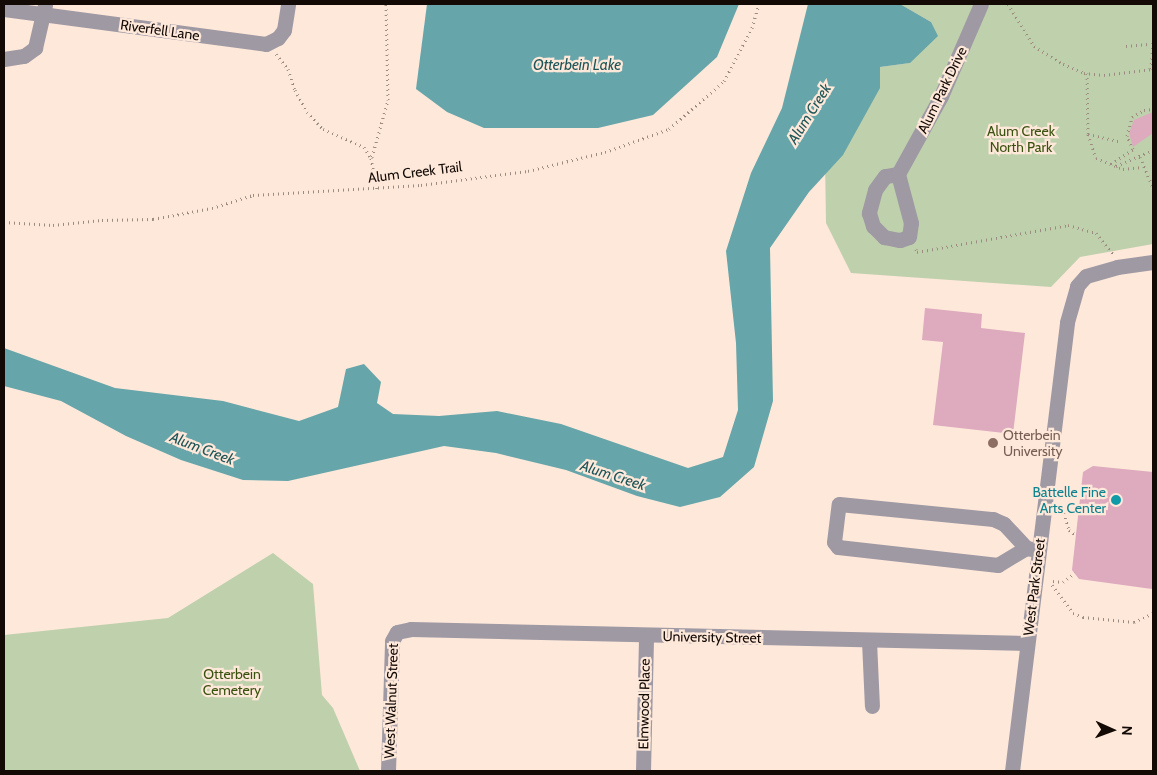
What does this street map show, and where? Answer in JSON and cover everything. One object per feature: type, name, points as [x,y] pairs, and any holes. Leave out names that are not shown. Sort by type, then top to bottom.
[{"type":"street","points":[[266,44],[278,38],[284,30],[288,4]]},
{"type":"street","name":"Alum Park Drive","points":[[898,174],[941,96],[981,4]]},
{"type":"street","points":[[4,59],[24,56],[35,48],[44,8]]},
{"type":"street","name":"Riverfell Lane","points":[[4,9],[44,8],[266,44]]},
{"type":"street","points":[[898,174],[911,223],[909,237],[900,240],[884,237],[873,226],[869,213],[875,190],[885,176],[898,174]]},
{"type":"street","points":[[1117,267],[1153,262]]},
{"type":"street","name":"West Park Street","points":[[1012,771],[1027,643],[1033,549],[1066,322],[1077,286],[1086,276],[1117,267]]},
{"type":"street","points":[[839,504],[993,519],[1004,524],[1033,549],[998,565],[838,547],[834,542],[839,504]]},
{"type":"street","name":"University Street","points":[[397,632],[411,629],[646,636],[1027,643]]},
{"type":"street","name":"West Walnut Street","points":[[388,771],[392,641],[397,632]]},
{"type":"street","name":"Elmwood Place","points":[[643,771],[646,636]]},
{"type":"street","points":[[869,640],[872,706]]},
{"type":"path","points":[[371,158],[388,100],[386,4]]},
{"type":"path","name":"Alum Creek Trail","points":[[4,222],[53,226],[102,220],[153,219],[212,208],[253,194],[377,188],[528,171],[605,152],[669,129],[724,81],[752,28],[759,4]]},
{"type":"path","points":[[1008,4],[1034,46],[1063,64],[1087,74],[1104,75],[1152,69],[1153,35]]},
{"type":"path","points":[[1126,46],[1152,43]]},
{"type":"path","points":[[266,44],[288,69],[295,90],[322,129],[364,147],[371,158],[377,188]]},
{"type":"path","points":[[1087,74],[1088,134],[1096,158],[1123,170],[1142,167]]},
{"type":"path","points":[[1111,164],[1134,149],[1127,136],[1132,117],[1153,110]]},
{"type":"path","points":[[1088,134],[1119,141]]},
{"type":"path","points":[[1116,166],[1153,150]]},
{"type":"path","points":[[1140,157],[1153,187]]},
{"type":"path","points":[[909,237],[917,252],[1068,225],[1083,228],[1105,241],[1117,267]]},
{"type":"path","points":[[1062,508],[1069,530],[1076,535]]},
{"type":"path","points":[[1074,573],[1063,582],[1053,583],[1073,613],[1083,617],[1134,622],[1153,613]]},
{"type":"green space","name":"Alum Creek North Park","points":[[900,4],[1153,4],[1153,244],[1080,257],[1051,287],[851,273],[826,223],[824,96],[880,67],[910,63],[931,22]]},
{"type":"green space","name":"Otterbein Cemetery","points":[[273,553],[313,584],[322,695],[333,708],[360,771],[4,771],[4,635],[168,618]]},
{"type":"water","name":"Otterbein Lake","points":[[427,4],[739,4],[717,57],[653,115],[598,128],[484,128],[447,112],[416,89]]},
{"type":"water","name":"Alum Creek","points":[[808,4],[900,4],[931,22],[938,36],[910,63],[880,67],[880,88],[843,155],[809,192],[770,248],[773,401],[754,467],[720,497],[680,507],[637,496],[566,470],[496,453],[444,446],[288,481],[243,480],[181,460],[126,436],[61,401],[4,386],[4,348],[115,388],[223,401],[299,421],[338,407],[346,369],[364,364],[381,382],[377,403],[393,414],[439,416],[497,411],[561,424],[688,468],[723,457],[738,410],[736,343],[726,251],[751,173],[782,108]]},
{"type":"building","points":[[1153,112],[1153,133],[1133,147],[1129,133],[1134,120]]},
{"type":"building","points":[[925,308],[982,314],[981,328],[1025,333],[1013,434],[933,425],[943,342],[922,340]]},
{"type":"building","name":"Battelle Fine Arts Center","points":[[1093,466],[1153,472],[1152,589],[1079,579],[1072,570],[1083,472]]},
{"type":"place","name":"Otterbein University","points":[[993,443]]},
{"type":"place","name":"Battelle Fine Arts Center","points":[[1116,500]]}]
